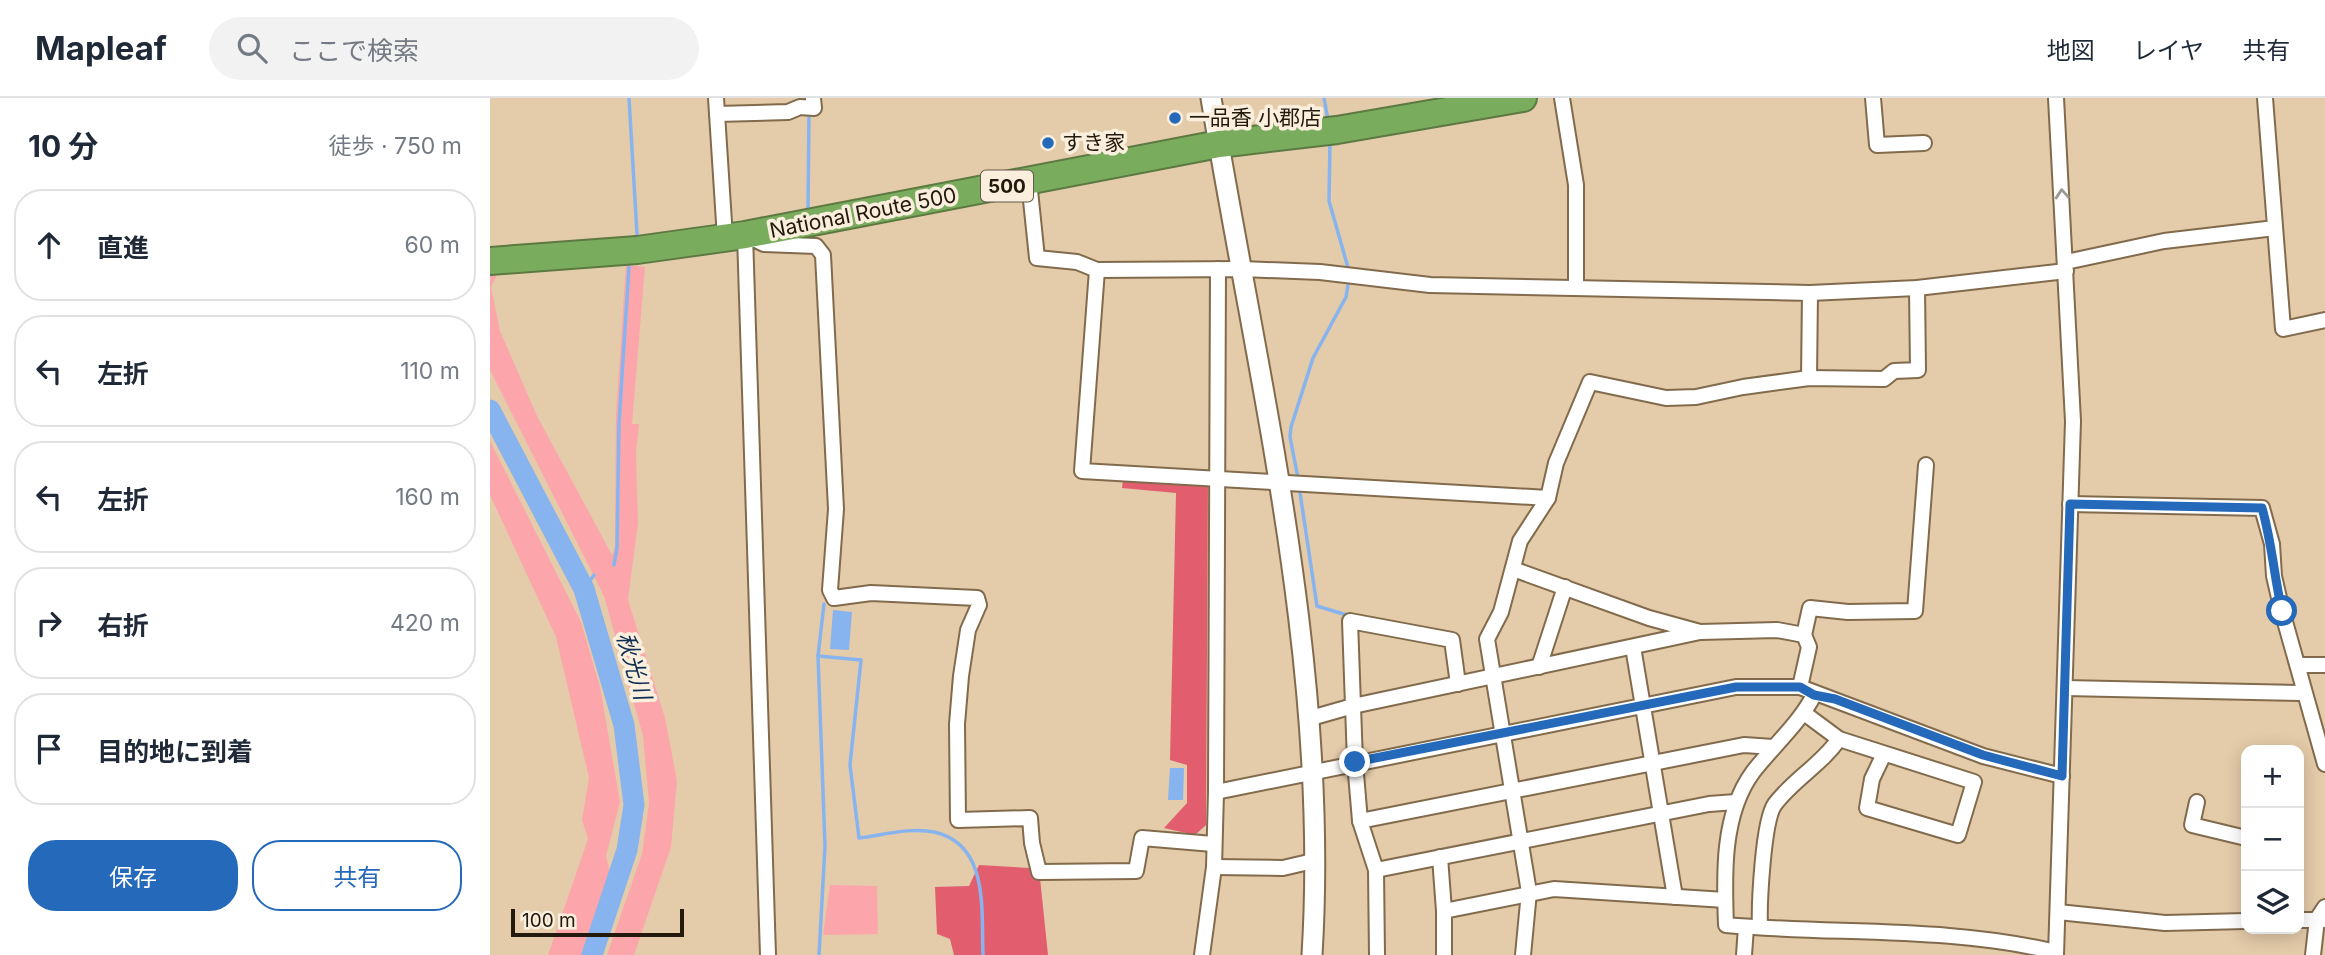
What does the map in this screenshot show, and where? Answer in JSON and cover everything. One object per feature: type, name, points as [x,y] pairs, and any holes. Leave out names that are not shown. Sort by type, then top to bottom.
[{"type":"highway","name":"National Route 500","points":[[490,261],[637,250],[735,237],[1219,144],[1337,130],[1460,103],[1523,98]]},
{"type":"street","points":[[716,98],[724,183],[735,237],[768,955]]},
{"type":"street","points":[[717,114],[788,112],[800,107],[814,108],[813,98]]},
{"type":"street","points":[[1211,98],[1278,483],[1311,718],[1312,955]]},
{"type":"street","points":[[1562,98],[1576,185],[1576,288]]},
{"type":"street","points":[[1873,98],[1877,145],[1924,143]]},
{"type":"street","points":[[1814,695],[1804,713],[1751,775],[1736,802],[1728,840],[1726,925],[1953,934],[2003,939],[2056,953],[2073,421],[2056,98]]},
{"type":"street","points":[[2265,98],[2283,329],[2325,320]]},
{"type":"street","points":[[1030,181],[1037,258],[1077,262],[1097,270],[1242,269],[1320,272],[1430,285],[1810,293],[1917,288],[2066,267],[2164,241],[2274,228]]},
{"type":"street","points":[[735,237],[764,244],[816,246],[823,255],[836,509],[830,590],[834,598],[871,593],[978,598],[979,605],[968,630],[959,700],[958,820],[1030,818],[1031,843],[1039,872],[1136,872],[1142,838],[1213,844]]},
{"type":"street","points":[[1202,955],[1214,867],[1216,792],[1218,269]]},
{"type":"street","points":[[1097,270],[1082,471],[1548,498]]},
{"type":"street","points":[[1523,955],[1529,892],[1492,677],[1488,639],[1501,612],[1520,541],[1548,498],[1556,463],[1590,382],[1666,398],[1696,397],[1809,378],[1884,379],[1894,371],[1918,370],[1917,288]]},
{"type":"street","points":[[1809,378],[1810,293]]},
{"type":"street","points":[[1800,687],[1809,647],[1804,635],[1810,608],[1848,612],[1915,611],[1926,465]]},
{"type":"street","points":[[2070,504],[2262,508],[2272,544],[2274,576],[2282,611],[2325,764]]},
{"type":"street","points":[[1513,569],[1650,618],[1700,632]]},
{"type":"street","points":[[1538,667],[1565,587]]},
{"type":"street","points":[[1377,955],[1376,870],[1360,821],[1355,762],[1350,621],[1452,640],[1458,684]]},
{"type":"street","points":[[1311,718],[1353,706],[1700,632],[1777,630],[1804,635]]},
{"type":"street","points":[[1633,647],[1675,897]]},
{"type":"street","points":[[2298,665],[2325,665]]},
{"type":"street","points":[[1216,792],[1736,687],[1800,687],[1814,695],[1835,699],[1983,755],[2062,776]]},
{"type":"street","points":[[2065,688],[2303,693]]},
{"type":"street","points":[[1804,713],[1839,739],[1974,782],[1958,835],[1867,808],[1872,779],[1884,754]]},
{"type":"street","points":[[1744,955],[1759,896],[1773,805],[1814,763],[1826,759],[1839,739]]},
{"type":"street","points":[[1360,821],[1744,746],[1773,747]]},
{"type":"street","points":[[1376,870],[1727,801],[1736,802]]},
{"type":"street","points":[[2197,802],[2192,825],[2241,837]]},
{"type":"street","points":[[1440,857],[1444,955]]},
{"type":"street","points":[[1214,867],[1283,868],[1313,860]]},
{"type":"street","points":[[1444,911],[1554,889],[1725,900]]},
{"type":"street","points":[[2058,912],[2165,923],[2241,921]]},
{"type":"street","points":[[2304,919],[2322,916],[2313,955]]},
{"type":"shaded area","points":[[626,265],[645,267],[632,424],[639,424],[636,453],[638,523],[628,600],[665,718],[677,781],[671,847],[634,955],[607,955],[642,854],[649,803],[643,736],[604,596],[490,370],[490,276],[497,275],[491,287],[500,331],[537,416],[612,555],[615,546],[616,414]]},
{"type":"shaded area","points":[[490,441],[581,622],[600,687],[620,802],[606,856],[611,876],[583,955],[548,955],[588,839],[582,820],[589,778],[556,637],[490,495]]},
{"type":"shaded area","points":[[1123,480],[1208,486],[1206,825],[1195,835],[1164,828],[1187,803],[1187,765],[1170,760],[1176,493],[1122,488]]},
{"type":"shaded area","points":[[979,865],[1030,868],[1040,878],[1048,955],[954,955],[950,939],[937,934],[935,887],[969,886]]},
{"type":"shaded area","points":[[830,885],[877,886],[878,934],[823,935]]},
{"type":"water","points":[[833,610],[852,612],[849,650],[830,649]]},
{"type":"water","points":[[1170,768],[1184,768],[1183,800],[1168,800]]},
{"type":"waterway","points":[[629,98],[637,234]]},
{"type":"waterway","points":[[1324,98],[1328,120]]},
{"type":"waterway","points":[[808,208],[809,113]]},
{"type":"waterway","points":[[1330,142],[1329,201],[1349,271]]},
{"type":"waterway","points":[[614,565],[617,548],[619,423],[629,267]]},
{"type":"waterway","points":[[1298,478],[1290,437],[1291,427],[1313,358],[1346,297],[1349,279]]},
{"type":"waterway","name":"秋光川","points":[[490,410],[584,589],[624,725],[634,805],[627,850],[592,955]]},
{"type":"waterway","points":[[1299,486],[1317,606],[1350,616]]},
{"type":"waterway","points":[[584,589],[594,575]]},
{"type":"waterway","points":[[819,955],[825,846],[818,656],[824,604]]},
{"type":"waterway","points":[[818,656],[861,660],[850,765],[859,838],[906,831],[934,832],[952,839],[965,850],[974,865],[979,882],[983,955]]},
{"type":"place","name":"一品香 小郡店","points":[[1175,118]]},
{"type":"place","name":"すき家","points":[[1048,143]]},
{"type":"route","points":[[1355,762],[1736,687],[1800,687],[1814,695],[1835,699],[1983,755],[2062,776],[2070,504],[2262,508],[2272,544],[2274,576],[2282,611]]}]
